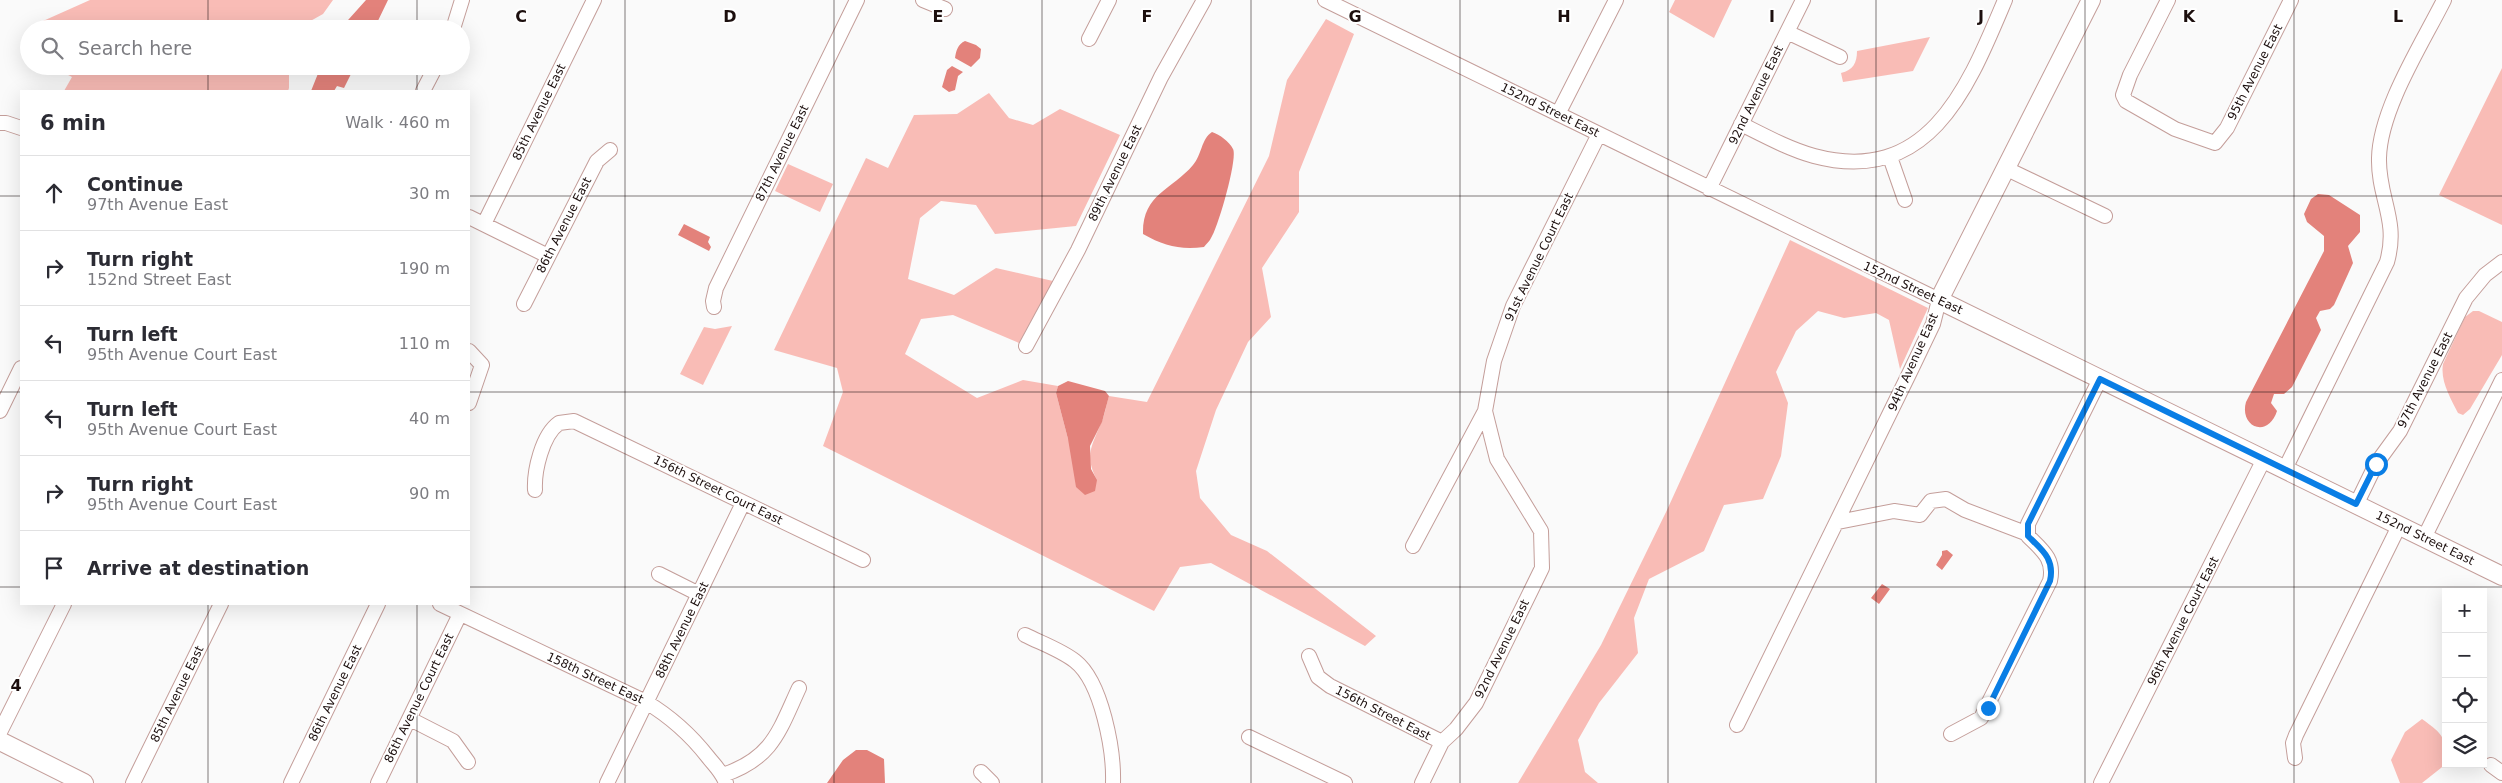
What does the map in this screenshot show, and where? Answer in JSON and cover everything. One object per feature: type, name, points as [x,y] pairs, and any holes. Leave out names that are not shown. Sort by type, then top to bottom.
[{"type":"main road","name":"94th Avenue East","points":[[1939,300],[2091,0]]},
{"type":"main road","name":"152nd Street East","points":[[1939,300],[2502,576]]},
{"type":"main road","points":[[0,741],[84,783]]},
{"type":"street","points":[[456,20],[462,0]]},
{"type":"street","name":"85th Avenue East","points":[[484,224],[594,0]]},
{"type":"street","name":"87th Avenue East","points":[[714,307],[713,301],[716,288],[858,0]]},
{"type":"street","points":[[924,0],[945,10]]},
{"type":"street","points":[[1089,40],[1109,0]]},
{"type":"street","name":"89th Avenue East","points":[[1026,346],[1083,238],[1161,77],[1204,0]]},
{"type":"street","name":"152nd Street East","points":[[1325,0],[1939,300]]},
{"type":"street","points":[[1558,114],[1616,0]]},
{"type":"street","name":"92nd Avenue East","points":[[1709,189],[1803,0]]},
{"type":"street","points":[[1741,124],[1790,148],[1816,157],[1860,161],[1890,157],[1924,138],[1948,114],[1978,66],[2006,0]]},
{"type":"street","name":"95th Avenue East","points":[[2168,0],[2130,75],[2123,95],[2126,101],[2175,129],[2215,142],[2221,139],[2227,128],[2291,0]]},
{"type":"street","points":[[2285,470],[2387,262],[2391,246],[2391,226],[2379,169],[2382,132],[2389,108],[2444,0]]},
{"type":"street","points":[[1787,32],[1840,57]]},
{"type":"street","points":[[424,90],[431,75]]},
{"type":"street","points":[[3,123],[20,128]]},
{"type":"street","name":"91st Avenue Court East","points":[[1413,546],[1485,411],[1494,361],[1513,306],[1599,134]]},
{"type":"street","name":"86th Avenue East","points":[[524,304],[597,161],[610,150]]},
{"type":"street","points":[[1890,157],[1905,200]]},
{"type":"street","points":[[2007,168],[2105,216]]},
{"type":"street","points":[[470,217],[548,256]]},
{"type":"street","name":"97th Avenue East","points":[[2356,504],[2376,464],[2400,431],[2466,298],[2485,275],[2502,262]]},
{"type":"street","name":"94th Avenue East","points":[[1737,725],[1838,522],[1933,324],[1939,300]]},
{"type":"street","points":[[470,352],[482,365],[470,399]]},
{"type":"street","points":[[0,411],[20,370]]},
{"type":"street","points":[[2028,534],[2028,524],[2100,379]]},
{"type":"street","points":[[2424,538],[2502,380]]},
{"type":"street","name":"92nd Avenue East","points":[[1422,783],[1442,742],[1456,730],[1476,703],[1542,568],[1541,531],[1497,459],[1485,411]]},
{"type":"street","name":"156th Street Court East","points":[[535,490],[536,465],[548,438],[559,423],[574,421],[863,560]]},
{"type":"street","name":"96th Avenue Court East","points":[[2101,783],[2264,459]]},
{"type":"street","points":[[1838,522],[1894,511],[1920,515],[1931,501],[1946,499],[1965,510],[2028,534],[2046,552],[2051,567],[2050,581],[1982,718],[1951,734]]},
{"type":"street","name":"88th Avenue East","points":[[607,783],[744,503]]},
{"type":"street","points":[[2295,758],[2293,743],[2296,734],[2399,526]]},
{"type":"street","points":[[659,574],[699,594]]},
{"type":"street","points":[[0,732],[64,605]]},
{"type":"street","name":"85th Avenue East","points":[[133,783],[221,605]]},
{"type":"street","name":"86th Avenue East","points":[[292,783],[378,605]]},
{"type":"street","name":"158th Street East","points":[[442,605],[646,702],[670,716],[686,730],[724,779]]},
{"type":"street","name":"86th Avenue Court East","points":[[378,783],[460,614]]},
{"type":"street","points":[[1025,634],[1067,655],[1087,673],[1096,693],[1109,742],[1113,783]]},
{"type":"street","name":"156th Street East","points":[[1309,656],[1318,677],[1330,686],[1442,742]]},
{"type":"street","points":[[724,779],[771,746],[799,688]]},
{"type":"street","points":[[410,719],[453,742],[468,762]]},
{"type":"street","points":[[1249,737],[1345,783]]},
{"type":"street","points":[[982,772],[992,783]]},
{"type":"shaded area","points":[[90,0],[333,0],[323,14],[312,20],[45,20]]},
{"type":"shaded area","points":[[366,0],[388,0],[378,20],[348,20]]},
{"type":"shaded area","points":[[1675,0],[1732,0],[1714,38],[1669,12]]},
{"type":"shaded area","points":[[1326,19],[1354,34],[1299,172],[1299,212],[1262,268],[1271,317],[1248,342],[1216,410],[1196,471],[1200,498],[1231,535],[1267,551],[1376,636],[1365,646],[1211,563],[1180,567],[1154,611],[823,446],[843,392],[837,368],[774,350],[866,158],[888,168],[914,115],[957,114],[989,93],[1009,118],[1033,125],[1060,109],[1120,135],[1076,226],[995,234],[976,205],[941,201],[920,218],[908,279],[954,295],[996,268],[1053,281],[1019,343],[953,315],[921,319],[905,354],[977,398],[1023,380],[1058,386],[1056,393],[1068,439],[1097,480],[1090,457],[1109,396],[1147,402],[1269,156],[1287,80]]},
{"type":"shaded area","points":[[1930,37],[1913,71],[1843,82],[1841,73],[1849,70],[1854,65],[1857,51]]},
{"type":"shaded area","points":[[965,41],[981,49],[980,58],[971,67],[955,58],[958,48]]},
{"type":"shaded area","points":[[952,66],[963,72],[958,76],[955,90],[949,92],[942,87],[947,70]]},
{"type":"shaded area","points":[[2502,68],[2502,225],[2439,195]]},
{"type":"shaded area","points":[[68,75],[289,75],[289,88],[288,90],[65,90],[72,77]]},
{"type":"shaded area","points":[[317,75],[350,75],[344,88],[337,86],[335,90],[311,90]]},
{"type":"shaded area","points":[[1212,132],[1229,143],[1234,155],[1226,193],[1210,240],[1204,247],[1187,248],[1158,242],[1143,234],[1147,210],[1153,201],[1193,165],[1208,135]]},
{"type":"shaded area","points":[[788,164],[833,184],[820,212],[775,191]]},
{"type":"shaded area","points":[[2318,194],[2329,195],[2360,215],[2360,232],[2348,246],[2353,263],[2334,305],[2330,309],[2320,311],[2316,318],[2321,330],[2292,387],[2284,394],[2274,394],[2271,403],[2277,411],[2273,420],[2267,425],[2256,426],[2250,423],[2247,418],[2245,411],[2246,402],[2324,251],[2324,236],[2307,222],[2304,214],[2311,199]]},
{"type":"shaded area","points":[[684,224],[710,237],[708,242],[711,247],[709,251],[678,235]]},
{"type":"shaded area","points":[[1790,240],[1928,308],[1900,369],[1889,320],[1876,313],[1844,318],[1818,311],[1796,331],[1776,372],[1788,403],[1781,456],[1763,499],[1724,505],[1704,551],[1649,579],[1634,618],[1638,653],[1599,703],[1578,740],[1585,772],[1598,783],[1518,783],[1601,645],[1667,510]]},
{"type":"shaded area","points":[[2473,311],[2479,311],[2502,322],[2502,355],[2470,409],[2463,415],[2458,413],[2447,390],[2442,370],[2465,317]]},
{"type":"shaded area","points":[[732,326],[703,385],[680,374],[704,327],[715,329]]},
{"type":"shaded area","points":[[1068,381],[1105,391],[1109,396],[1102,422],[1090,446],[1091,469],[1097,480],[1095,491],[1085,495],[1076,487],[1068,439],[1056,393],[1058,386]]},
{"type":"shaded area","points":[[1947,550],[1953,555],[1942,570],[1936,565],[1942,555],[1942,551]]},
{"type":"shaded area","points":[[1882,584],[1890,589],[1879,604],[1871,598]]},
{"type":"shaded area","points":[[2422,719],[2442,737],[2442,767],[2422,783],[2400,783],[2391,760],[2405,732]]},
{"type":"shaded area","points":[[856,750],[867,750],[884,759],[885,783],[827,783],[843,760]]},
{"type":"route","points":[[1988,708],[2052,574],[2046,552],[2028,536],[2028,524],[2100,379],[2356,504],[2376,464]]}]
